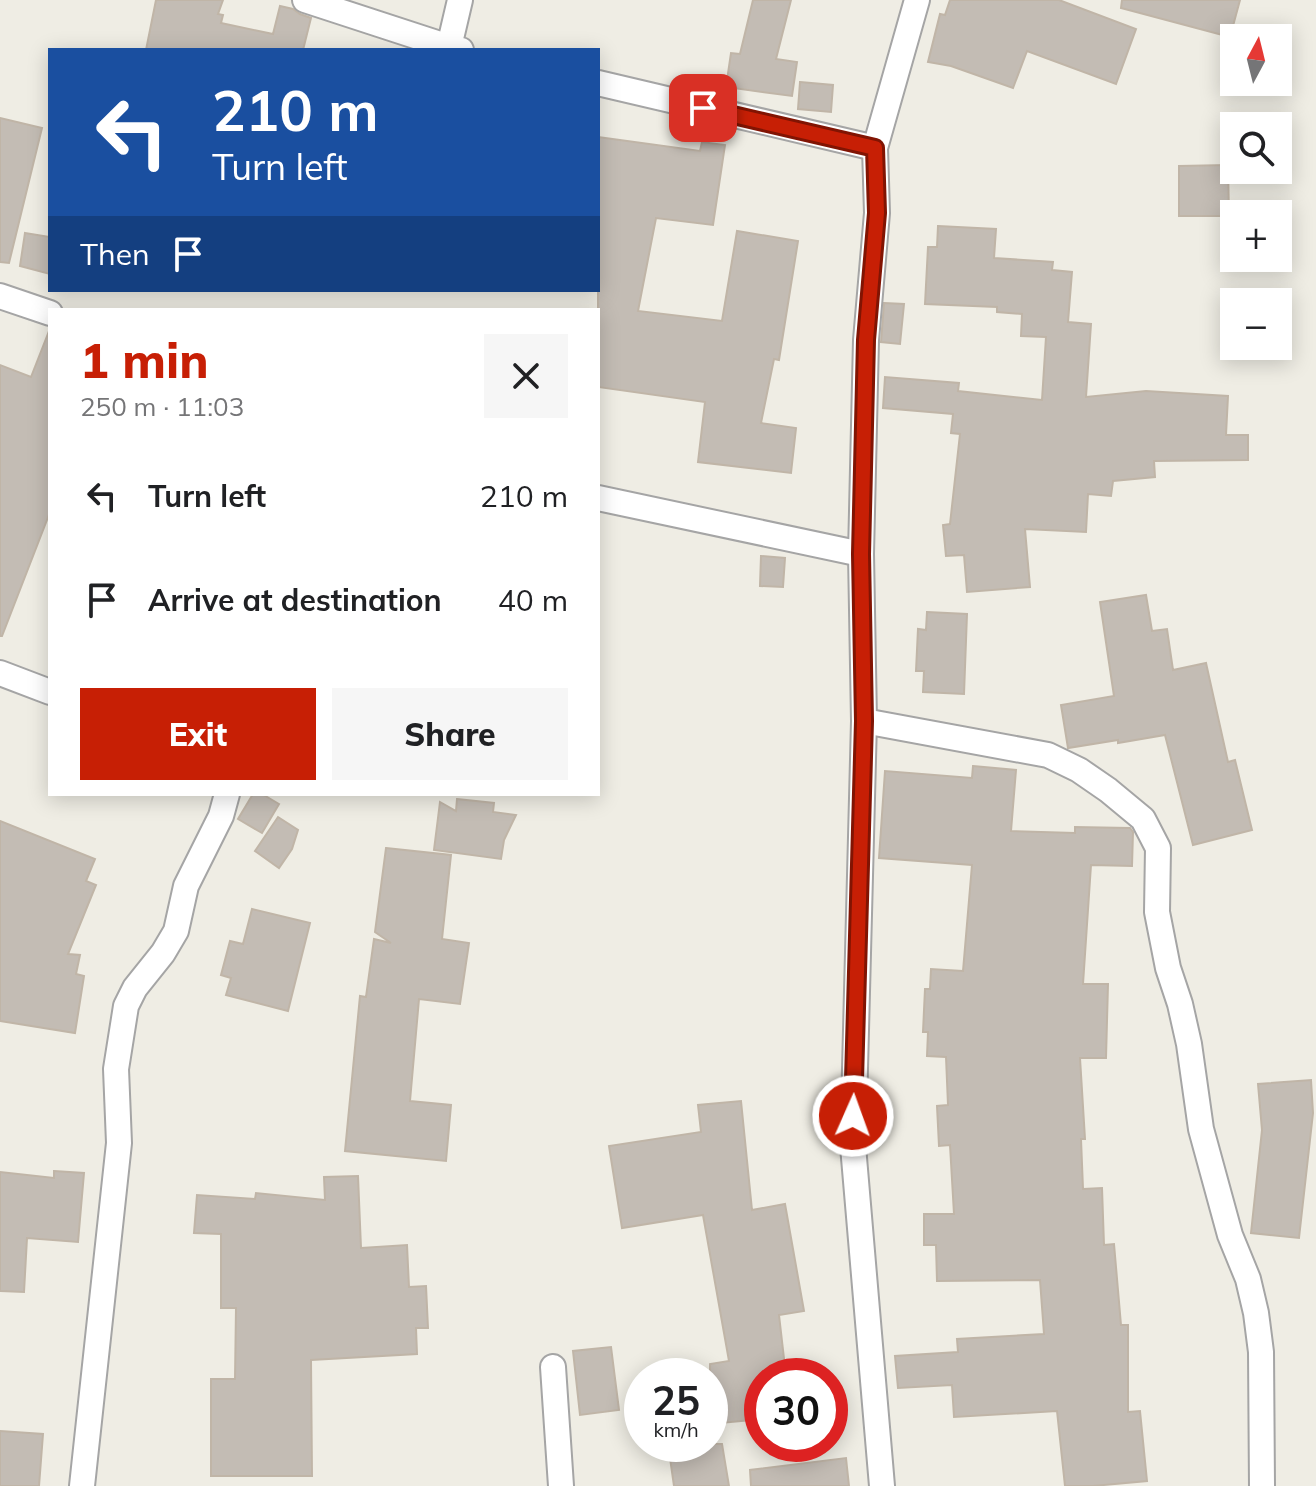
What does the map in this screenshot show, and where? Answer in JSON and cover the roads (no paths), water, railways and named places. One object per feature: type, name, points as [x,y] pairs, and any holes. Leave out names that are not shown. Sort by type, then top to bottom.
[{"type":"street","points":[[305,0],[455,48],[460,0]]},
{"type":"street","points":[[882,1486],[853,1146],[864,721],[861,554],[866,340],[877,213],[875,148],[917,0]]},
{"type":"street","points":[[600,83],[875,148]]},
{"type":"street","points":[[0,296],[48,312]]},
{"type":"street","points":[[600,498],[861,554]]},
{"type":"street","points":[[0,673],[48,691]]},
{"type":"street","points":[[864,721],[1048,755],[1079,770],[1108,790],[1143,819],[1153,838],[1158,848],[1157,912],[1168,968],[1189,1044],[1201,1129],[1230,1235],[1248,1279],[1256,1313],[1261,1352],[1262,1486]]},
{"type":"street","points":[[82,1486],[119,1143],[116,1069],[126,1006],[135,988],[176,931],[186,886],[221,816],[226,796]]},
{"type":"street","points":[[553,1367],[561,1486]]}]
